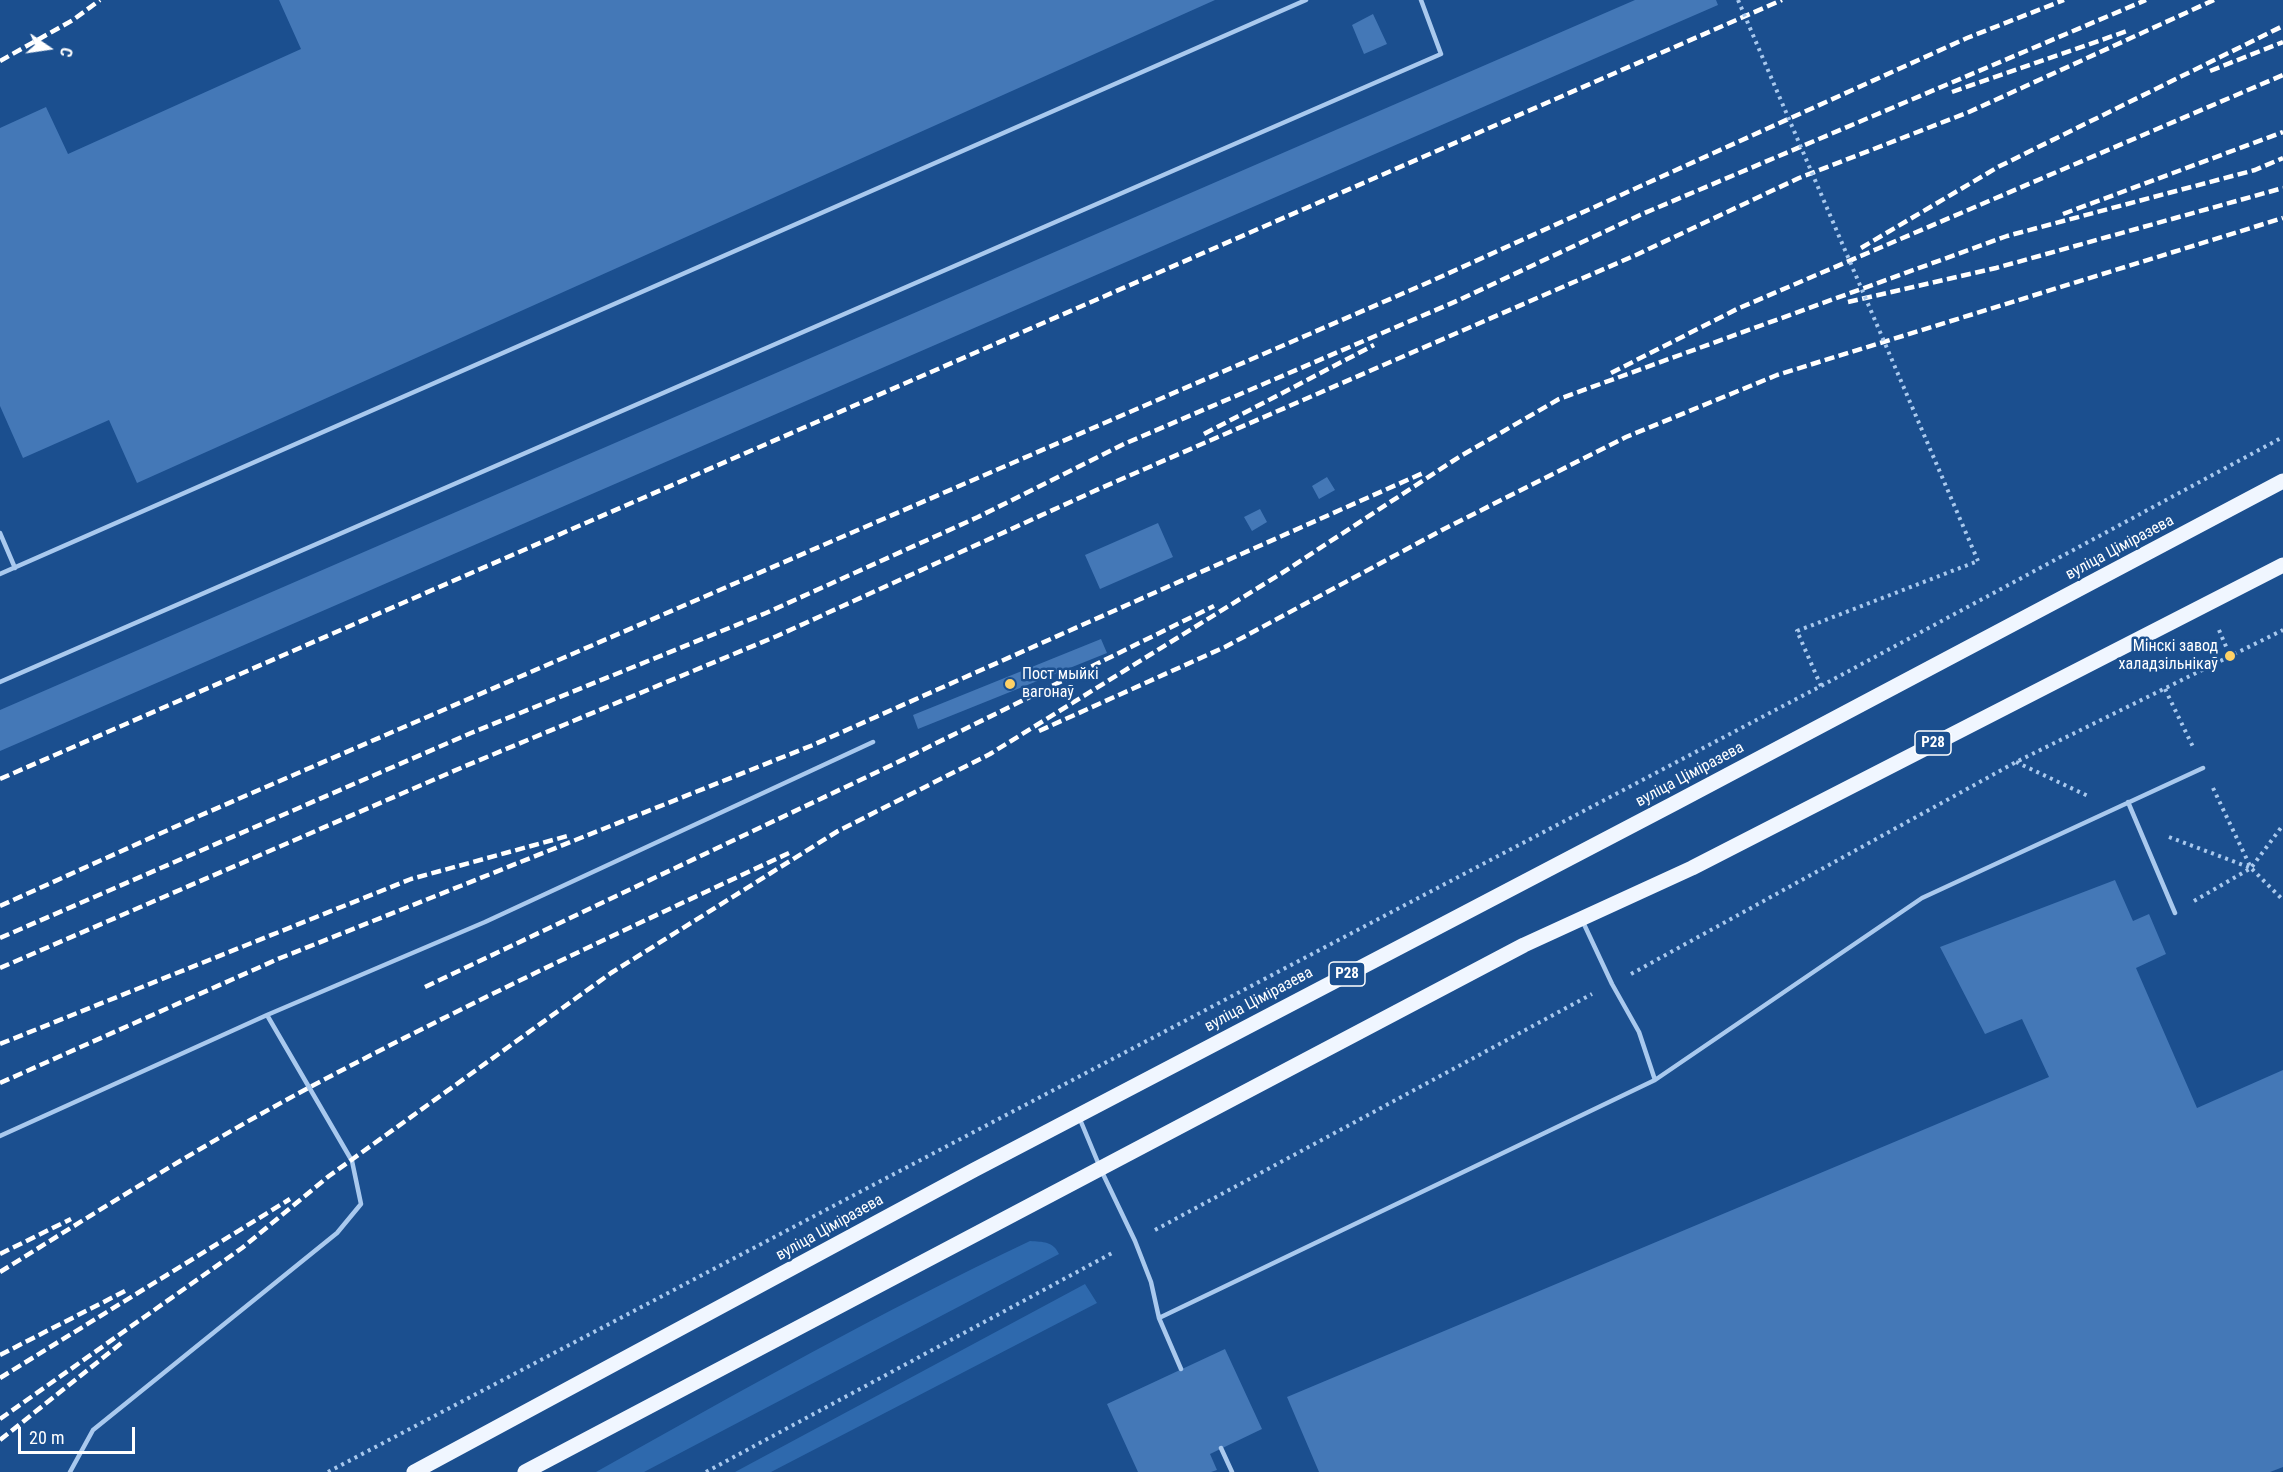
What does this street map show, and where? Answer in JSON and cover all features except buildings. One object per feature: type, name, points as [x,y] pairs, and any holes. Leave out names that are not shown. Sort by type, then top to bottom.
[{"type":"main road","name":"вуліца Ціміразева","points":[[414,1472],[1078,1114],[1677,802],[2283,481]]},
{"type":"main road","name":"Р28","points":[[525,1472],[1524,945],[1692,868],[2283,565]]},
{"type":"lane","points":[[0,574],[1306,0]]},
{"type":"lane","points":[[0,682],[1441,54],[1421,0]]},
{"type":"lane","points":[[0,533],[15,568]]},
{"type":"lane","points":[[0,1136],[267,1015],[485,922],[873,742]]},
{"type":"lane","points":[[1159,1318],[1655,1080],[1922,898],[2203,768]]},
{"type":"lane","points":[[2128,802],[2175,913]]},
{"type":"lane","points":[[1581,919],[1612,984],[1639,1032],[1655,1080]]},
{"type":"lane","points":[[70,1472],[93,1430],[336,1233],[360,1204],[352,1161],[267,1015]]},
{"type":"lane","points":[[1078,1114],[1101,1170],[1135,1241],[1151,1282],[1159,1318],[1181,1369]]},
{"type":"lane","points":[[1221,1448],[1232,1472]]},
{"type":"path","points":[[1738,0],[1978,561],[1797,631],[1821,686]]},
{"type":"path","points":[[328,1472],[1821,686],[2283,437]]},
{"type":"path","points":[[705,1472],[1612,984],[2016,762],[2283,630]]},
{"type":"path","points":[[2165,689],[2251,868],[2283,900]]},
{"type":"path","points":[[2016,762],[2114,808]]},
{"type":"path","points":[[2137,825],[2251,868]]},
{"type":"path","points":[[2175,913],[2251,868],[2283,825]]},
{"type":"shaded area","points":[[1030,1241],[1051,1244],[1059,1254],[644,1472],[596,1472],[865,1324]]},
{"type":"shaded area","points":[[1085,1284],[1097,1303],[771,1472],[735,1472]]},
{"type":"railway","points":[[0,61],[73,20],[100,0]]},
{"type":"railway","points":[[0,779],[1782,0]]},
{"type":"railway","points":[[0,906],[199,816],[1427,283],[1967,38],[2064,0]]},
{"type":"railway","points":[[0,938],[471,733],[766,613],[978,517],[1124,444],[1459,300],[1640,215],[2146,0]]},
{"type":"railway","points":[[0,968],[463,767],[777,636],[1101,488],[1636,255],[1799,178],[1969,112],[2214,0]]},
{"type":"railway","points":[[1861,248],[1998,167],[2283,26]]},
{"type":"railway","points":[[1952,92],[2130,30]]},
{"type":"railway","points":[[2210,71],[2283,42]]},
{"type":"railway","points":[[1611,373],[1737,309],[2283,75]]},
{"type":"railway","points":[[2063,214],[2283,132]]},
{"type":"railway","points":[[0,1419],[242,1248],[329,1176],[611,973],[838,831],[990,754],[1282,573],[1459,457],[1559,399],[2007,236],[2255,170],[2283,158]]},
{"type":"railway","points":[[1848,302],[1996,268],[2283,188]]},
{"type":"railway","points":[[1039,731],[1225,647],[1444,529],[1626,437],[1777,375],[2283,218]]},
{"type":"railway","points":[[1204,434],[1374,345]]},
{"type":"railway","points":[[0,1083],[278,959],[813,745],[1423,473]]},
{"type":"railway","points":[[425,987],[896,763],[1214,606]]},
{"type":"railway","points":[[0,1044],[411,879],[571,835]]},
{"type":"railway","points":[[0,1272],[193,1153],[312,1086],[489,996],[789,853]]},
{"type":"railway","points":[[0,1378],[290,1199]]},
{"type":"railway","points":[[0,1254],[71,1219]]},
{"type":"railway","points":[[0,1355],[125,1291]]},
{"type":"railway","points":[[0,1440],[124,1341]]},
{"type":"place","name":"Мінскі завод халадзільнікаў","points":[[2230,656]]},
{"type":"place","name":"Пост мыйкі вагонаў","points":[[1010,684]]}]
